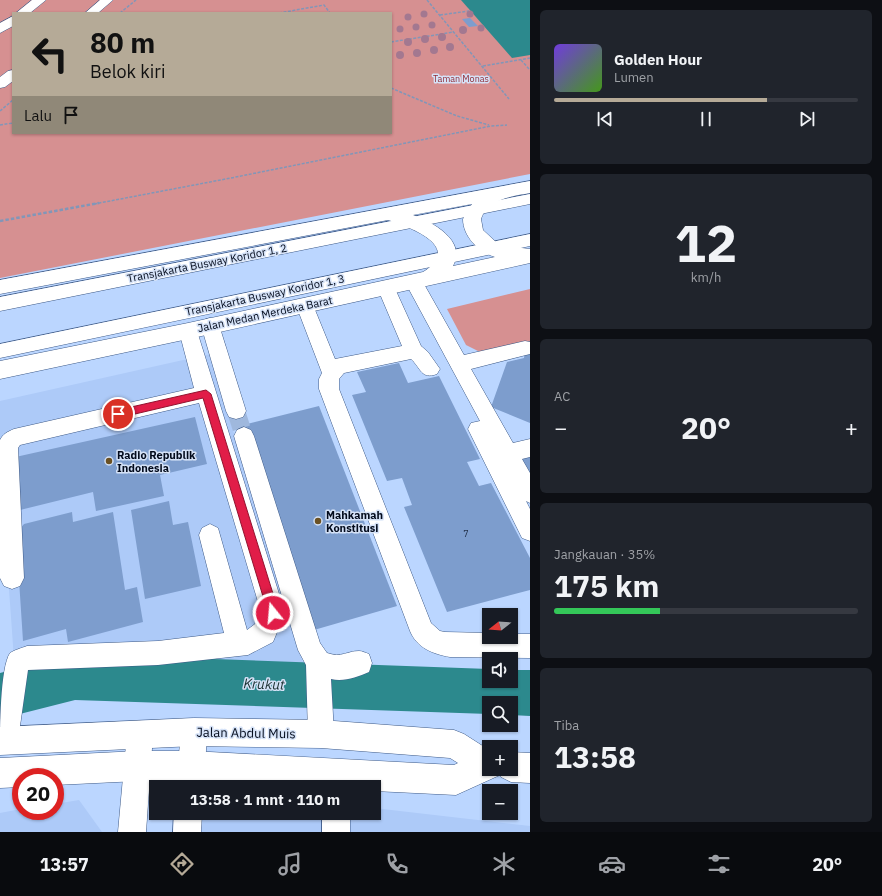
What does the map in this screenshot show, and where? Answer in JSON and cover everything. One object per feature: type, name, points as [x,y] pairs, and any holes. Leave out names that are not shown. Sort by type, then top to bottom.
[{"type":"main road","points":[[0,287],[530,187]]},
{"type":"main road","points":[[497,194],[477,209],[472,216],[471,224],[477,235],[490,248],[515,254],[530,255]]},
{"type":"main road","points":[[387,213],[414,222],[430,230],[442,240],[446,248],[447,257],[441,269],[421,280]]},
{"type":"main road","name":"Jalan Medan Merdeka Barat","points":[[0,370],[188,331],[530,255]]},
{"type":"main road","name":"Jalan Abdul Muis","points":[[5,733],[140,734],[321,727],[454,744],[482,758]]},
{"type":"main road","points":[[0,773],[138,766],[191,776],[335,780]]},
{"type":"main road","name":"Jalan Abdul Muis","points":[[518,767],[530,768]]},
{"type":"main road","points":[[381,780],[456,780],[482,770]]},
{"type":"street","points":[[23,12],[40,0]]},
{"type":"street","points":[[91,12],[107,0]]},
{"type":"street","points":[[0,29],[12,21]]},
{"type":"street","points":[[0,84],[12,75]]},
{"type":"street","name":"Transjakarta Busway Koridor 1, 2","points":[[0,304],[530,199]]},
{"type":"street","name":"Transjakarta Busway Koridor 1, 3","points":[[0,351],[530,240]]},
{"type":"street","points":[[421,280],[459,364],[530,493]]},
{"type":"street","points":[[386,287],[414,351],[421,356],[430,369]]},
{"type":"street","points":[[305,305],[331,372]]},
{"type":"street","points":[[210,325],[236,411]]},
{"type":"street","points":[[5,733],[14,686],[16,666],[20,660],[27,658],[158,653],[248,644],[264,634],[273,613],[188,331]]},
{"type":"street","points":[[459,364],[525,348]]},
{"type":"street","points":[[414,351],[338,366],[331,372],[328,378],[329,389],[422,631],[437,644],[530,646]]},
{"type":"street","points":[[12,578],[8,448],[9,443],[14,438],[206,394]]},
{"type":"street","points":[[478,429],[530,531]]},
{"type":"street","points":[[244,436],[303,628],[319,672],[321,727]]},
{"type":"street","points":[[508,453],[530,448]]},
{"type":"street","points":[[210,535],[239,644]]},
{"type":"street","points":[[319,672],[329,668],[343,668],[360,663]]},
{"type":"street","points":[[191,776],[194,732]]},
{"type":"street","points":[[132,832],[140,734]]},
{"type":"street","points":[[187,832],[188,820]]},
{"type":"street","points":[[336,820],[336,832]]},
{"type":"path","points":[[121,12],[136,0]]},
{"type":"path","points":[[427,0],[509,99]]},
{"type":"path","points":[[285,12],[324,5],[329,12]]},
{"type":"path","points":[[439,15],[469,10]]},
{"type":"path","points":[[392,42],[454,32]]},
{"type":"path","points":[[482,66],[530,58]]},
{"type":"path","points":[[521,60],[530,70]]},
{"type":"path","points":[[392,88],[458,116],[491,126]]},
{"type":"path","points":[[0,111],[12,101]]},
{"type":"path","points":[[0,125],[12,123]]},
{"type":"path","points":[[0,221],[223,180],[491,126],[507,125]]},
{"type":"shaded area","points":[[461,0],[530,0],[530,55],[512,58]]},
{"type":"shaded area","name":"Radio Republik Indonesia","points":[[210,354],[305,669],[134,659],[79,664],[15,673],[0,464],[0,401]]},
{"type":"shaded area","points":[[79,800],[102,832],[0,832],[0,813],[12,811],[12,820],[64,820],[64,802]]},
{"type":"shaded area","points":[[381,809],[530,826],[530,832],[197,832],[198,820],[381,820]]},
{"type":"green space","name":"Taman Monas","points":[[0,0],[530,0],[530,174],[0,278]]},
{"type":"green space","points":[[530,289],[530,346],[488,356],[466,345],[447,309]]},
{"type":"building","points":[[470,18],[478,26],[469,27],[462,19]]},
{"type":"building","points":[[530,341],[530,423],[491,407],[507,362],[524,358],[525,348]]},
{"type":"building","points":[[399,363],[408,383],[439,376],[480,459],[467,462],[479,486],[491,483],[530,558],[530,590],[447,612],[404,507],[412,505],[402,478],[387,481],[352,395],[366,392],[357,372]]},
{"type":"building","name":"Mahkamah Konstitusi","points":[[319,406],[397,606],[307,632],[243,425]]},
{"type":"building","name":"Radio Republik Indonesia","points":[[195,417],[207,464],[160,475],[164,496],[96,511],[93,492],[16,511],[11,458]]},
{"type":"building","points":[[530,456],[530,490],[515,461]]},
{"type":"building","points":[[169,501],[173,525],[188,522],[201,586],[145,599],[131,510]]},
{"type":"building","points":[[72,512],[73,522],[113,512],[125,590],[137,587],[143,622],[68,642],[66,629],[23,641],[16,534],[24,524]]},
{"type":"waterway","name":"Krukut","points":[[0,696],[75,677],[530,693]]},
{"type":"tunnel","points":[[236,411],[244,436]]},
{"type":"place","name":"Radio Republik Indonesia","points":[[109,461]]},
{"type":"place","name":"Mahkamah Konstitusi","points":[[318,521]]},
{"type":"route","points":[[118,414],[206,394],[273,613]]}]
